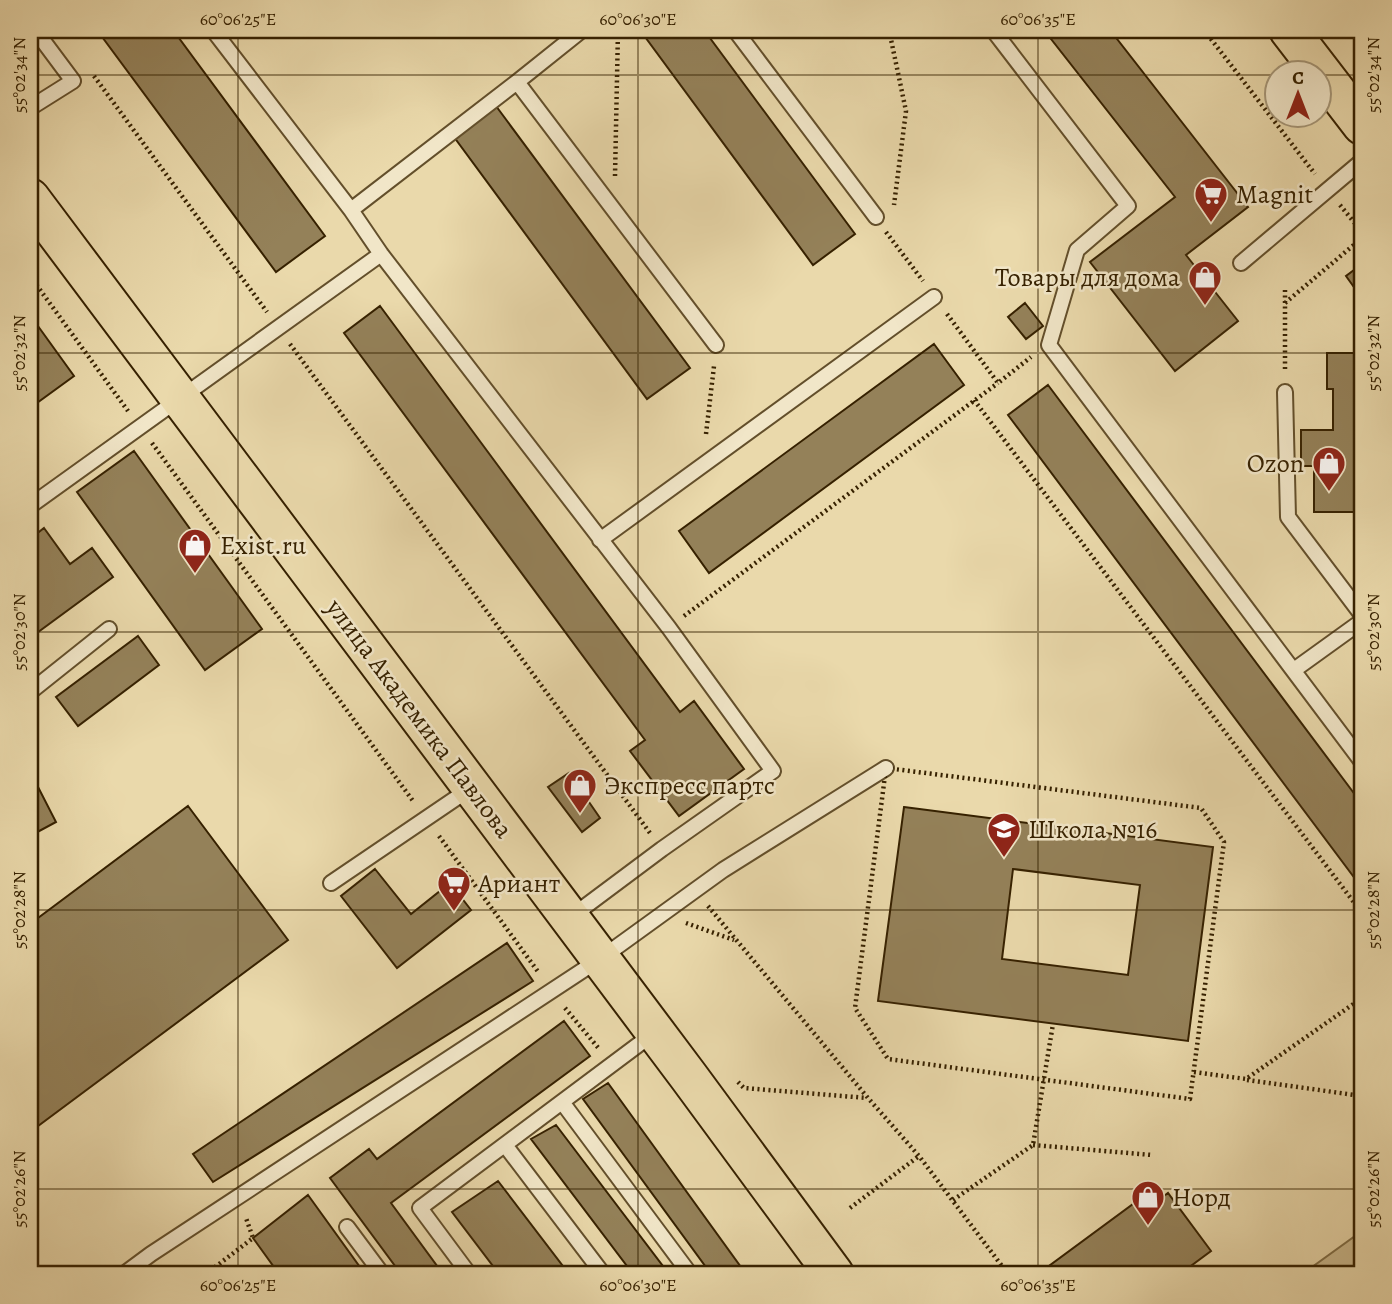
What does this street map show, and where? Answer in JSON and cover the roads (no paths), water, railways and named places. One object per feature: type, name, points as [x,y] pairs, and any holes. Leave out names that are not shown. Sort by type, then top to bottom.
[{"type":"main road","points":[[1289,30],[1362,125]]},
{"type":"main road","name":"улица Академика Павлова","points":[[30,198],[834,1274]]},
{"type":"lane","points":[[30,108],[73,81],[35,30]]},
{"type":"lane","points":[[213,30],[351,210],[381,254],[669,628],[773,771],[569,918]]},
{"type":"lane","points":[[351,210],[582,30]]},
{"type":"lane","points":[[734,30],[876,217]]},
{"type":"lane","points":[[993,30],[1128,206],[1077,250],[1049,345],[1362,762]]},
{"type":"lane","points":[[517,82],[716,345]]},
{"type":"lane","points":[[1241,263],[1362,161]]},
{"type":"lane","points":[[30,506],[381,254]]},
{"type":"lane","points":[[600,540],[934,297]]},
{"type":"lane","points":[[1285,392],[1288,517],[1362,615]]},
{"type":"lane","points":[[1294,670],[1362,621]]},
{"type":"lane","points":[[30,692],[109,629]]},
{"type":"lane","points":[[124,1274],[600,959],[723,870],[886,768]]},
{"type":"lane","points":[[331,883],[472,787]]},
{"type":"lane","points":[[469,1274],[420,1208],[655,1032]]},
{"type":"lane","points":[[562,1102],[690,1274]]},
{"type":"lane","points":[[505,1145],[603,1274]]},
{"type":"lane","points":[[347,1227],[382,1274]]},
{"type":"place","name":"Magnit","points":[[1211,224]]},
{"type":"place","name":"Товары для дома","points":[[1205,307]]},
{"type":"place","name":"Ozon","points":[[1329,493]]},
{"type":"place","name":"Exist.ru","points":[[195,575]]},
{"type":"place","name":"Экспресс партс","points":[[580,815]]},
{"type":"place","name":"Школа №16","points":[[1004,859]]},
{"type":"place","name":"Ариант","points":[[454,913]]},
{"type":"place","name":"Норд","points":[[1148,1227]]}]
